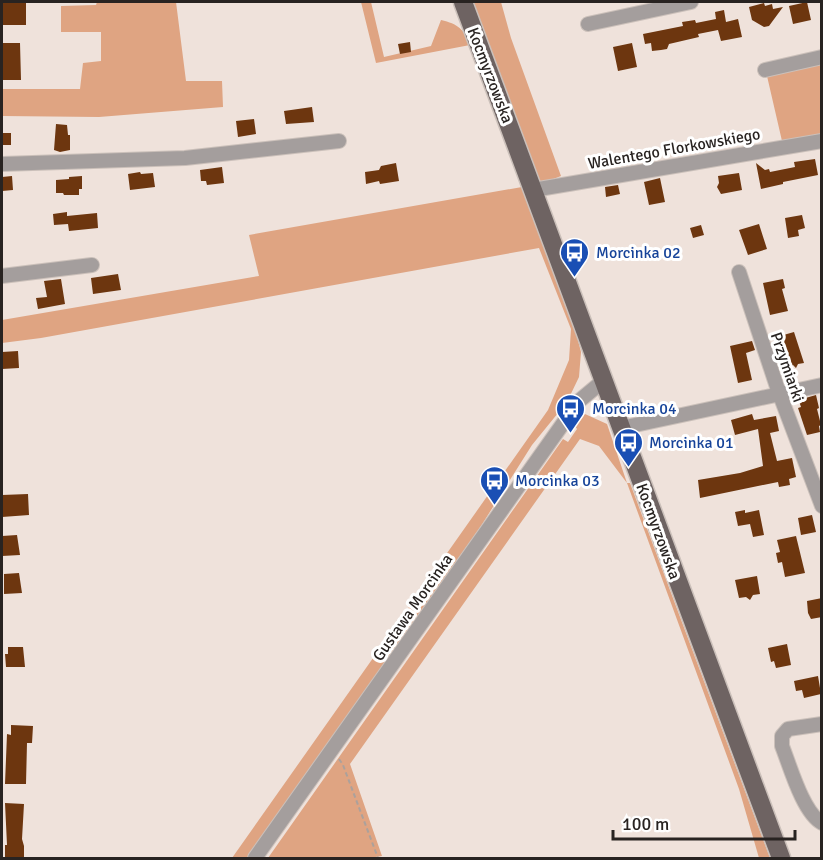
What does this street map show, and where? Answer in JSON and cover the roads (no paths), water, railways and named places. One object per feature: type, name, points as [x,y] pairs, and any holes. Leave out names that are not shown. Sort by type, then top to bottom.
[{"type":"main road","name":"Kocmyrzowska","points":[[463,2],[781,858]]},
{"type":"street","points":[[588,24],[691,2]]},
{"type":"street","points":[[765,69],[822,57]]},
{"type":"street","points":[[2,164],[185,158],[339,141]]},
{"type":"street","name":"Walentego Florkowskiego","points":[[533,190],[822,141]]},
{"type":"street","points":[[2,276],[92,265]]},
{"type":"street","name":"Przymiarki","points":[[739,272],[780,393],[822,506]]},
{"type":"street","name":"Gustawa Morcinka","points":[[255,858],[579,401],[603,381]]},
{"type":"street","points":[[621,428],[822,385]]},
{"type":"street","points":[[822,724],[788,729],[782,736],[782,746],[807,807],[815,819],[822,823]]},
{"type":"place","name":"Morcinka 02","points":[[575,278]]},
{"type":"place","name":"Morcinka 04","points":[[571,434]]},
{"type":"place","name":"Morcinka 01","points":[[628,468]]},
{"type":"place","name":"Morcinka 03","points":[[494,506]]}]
